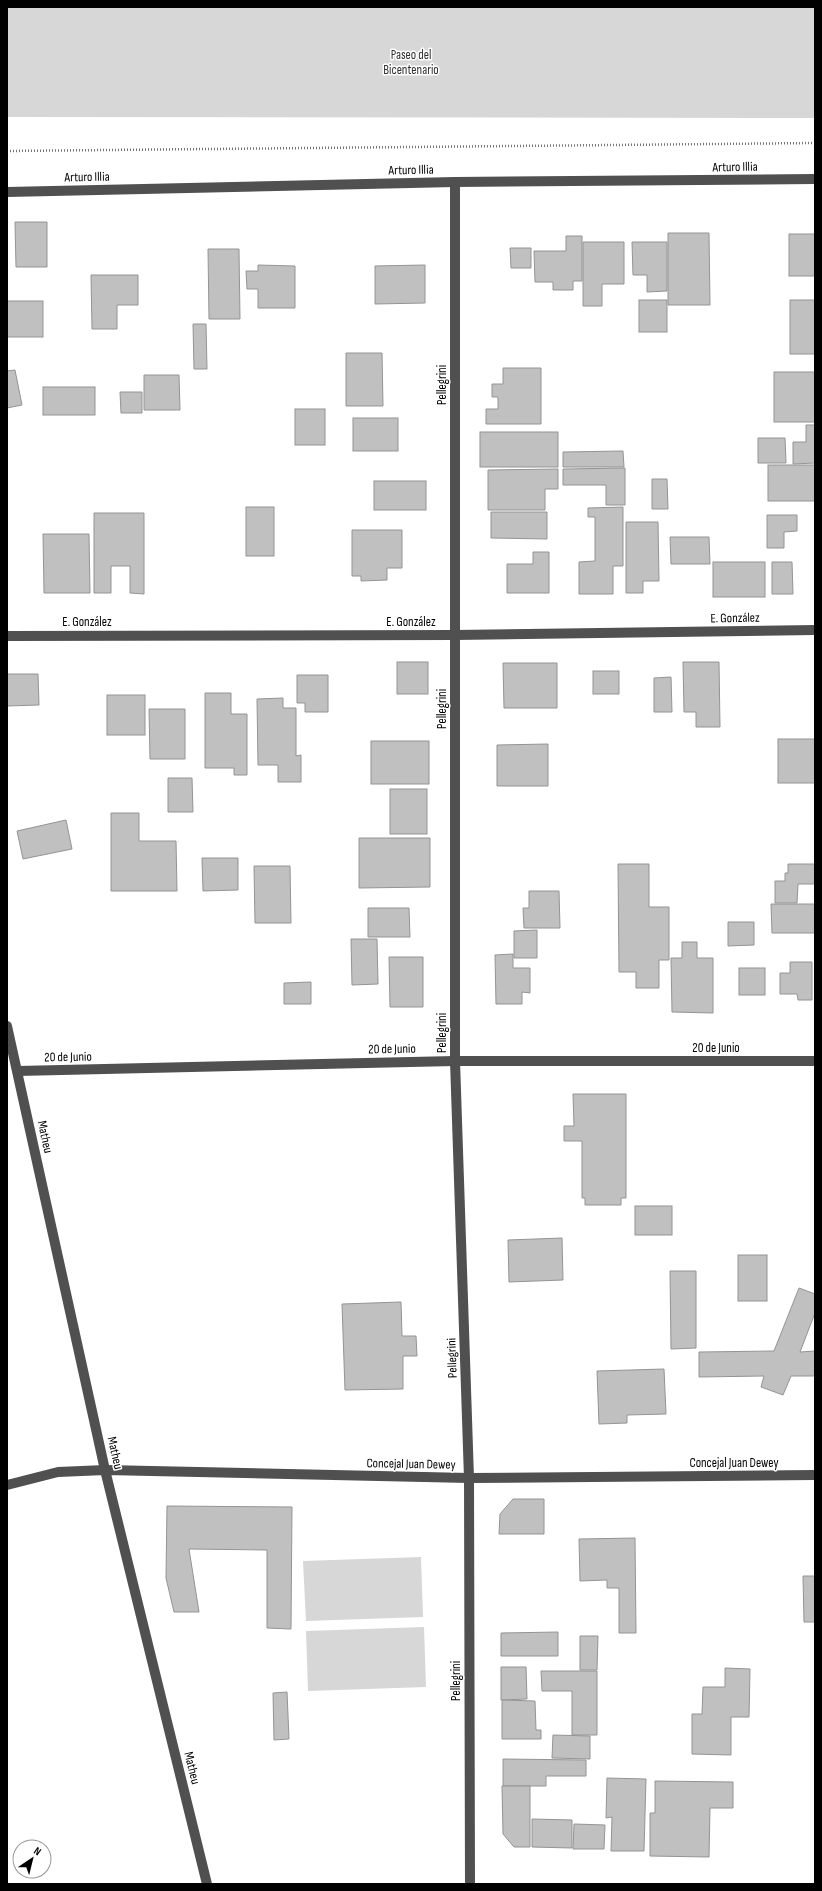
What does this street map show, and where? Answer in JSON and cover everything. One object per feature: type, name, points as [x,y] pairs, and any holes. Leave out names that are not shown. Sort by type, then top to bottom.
[{"type":"street","name":"Arturo Illia","points":[[7,192],[454,182],[815,179]]},
{"type":"street","name":"Pellegrini","points":[[454,182],[456,635],[455,1061],[469,1478],[470,1884]]},
{"type":"street","name":"E. González","points":[[7,636],[456,635],[815,630]]},
{"type":"street","name":"Matheu","points":[[7,1028],[18,1071],[105,1470],[207,1884]]},
{"type":"street","name":"20 de Junio","points":[[18,1071],[455,1061],[815,1061]]},
{"type":"street","name":"Concejal Juan Dewey","points":[[7,1485],[58,1472],[105,1470],[469,1478],[815,1475]]},
{"type":"path","points":[[7,151],[815,143]]},
{"type":"green space","name":"Paseo del Bicentenario","points":[[7,7],[815,7],[815,118],[7,117]]},
{"type":"green space","points":[[421,1557],[423,1617],[306,1621],[303,1561]]},
{"type":"green space","points":[[424,1627],[426,1687],[308,1691],[306,1631]]},
{"type":"building","points":[[15,222],[47,222],[47,267],[16,267]]},
{"type":"building","points":[[668,233],[709,233],[710,305],[668,305]]},
{"type":"building","points":[[789,234],[815,234],[815,276],[789,276]]},
{"type":"building","points":[[566,236],[582,236],[582,281],[573,281],[573,290],[553,290],[553,282],[535,282],[534,251],[566,251]]},
{"type":"building","points":[[583,242],[624,242],[624,284],[602,284],[602,306],[583,306]]},
{"type":"building","points":[[632,242],[667,242],[667,291],[647,292],[647,275],[633,275]]},
{"type":"building","points":[[510,248],[531,248],[531,268],[511,268]]},
{"type":"building","points":[[208,249],[239,249],[240,319],[209,319]]},
{"type":"building","points":[[258,265],[295,266],[295,308],[258,308],[258,289],[247,289],[246,271],[258,271]]},
{"type":"building","points":[[425,265],[425,303],[375,304],[375,266]]},
{"type":"building","points":[[91,275],[138,275],[138,305],[117,305],[117,329],[92,329]]},
{"type":"building","points":[[639,300],[667,300],[667,332],[639,332]]},
{"type":"building","points":[[790,300],[815,300],[815,354],[790,354]]},
{"type":"building","points":[[7,301],[43,301],[43,337],[7,337]]},
{"type":"building","points":[[193,324],[206,324],[207,369],[194,369]]},
{"type":"building","points":[[346,353],[382,353],[383,406],[346,406]]},
{"type":"building","points":[[503,368],[541,368],[541,424],[486,424],[486,409],[498,409],[498,397],[492,397],[492,384],[503,384]]},
{"type":"building","points":[[15,370],[22,405],[7,408],[7,371]]},
{"type":"building","points":[[774,372],[815,372],[815,422],[774,422]]},
{"type":"building","points":[[144,375],[179,375],[180,410],[144,410]]},
{"type":"building","points":[[43,387],[95,387],[95,415],[43,415]]},
{"type":"building","points":[[120,392],[142,392],[142,413],[121,413]]},
{"type":"building","points":[[295,409],[325,409],[325,445],[295,445]]},
{"type":"building","points":[[353,418],[398,418],[398,451],[353,451]]},
{"type":"building","points":[[806,425],[815,425],[815,463],[793,464],[793,442],[806,442]]},
{"type":"building","points":[[480,432],[558,432],[558,467],[480,467]]},
{"type":"building","points":[[758,438],[785,438],[786,463],[758,463]]},
{"type":"building","points":[[623,451],[624,467],[563,467],[563,452]]},
{"type":"building","points":[[768,465],[815,465],[815,501],[768,501]]},
{"type":"building","points":[[625,468],[625,505],[606,505],[606,485],[563,485],[563,469]]},
{"type":"building","points":[[558,469],[558,489],[545,489],[545,510],[488,510],[488,470]]},
{"type":"building","points":[[652,479],[667,479],[668,509],[652,509]]},
{"type":"building","points":[[374,481],[426,481],[426,510],[374,510]]},
{"type":"building","points":[[246,507],[274,507],[274,556],[246,556]]},
{"type":"building","points":[[623,507],[623,566],[613,566],[613,594],[579,594],[579,562],[595,561],[595,517],[588,517],[588,508]]},
{"type":"building","points":[[491,512],[547,512],[547,539],[491,538]]},
{"type":"building","points":[[94,513],[144,513],[144,594],[130,593],[130,566],[111,566],[111,593],[94,593]]},
{"type":"building","points":[[767,515],[797,515],[797,531],[784,532],[784,548],[767,548]]},
{"type":"building","points":[[626,522],[658,522],[659,581],[643,581],[643,593],[626,593]]},
{"type":"building","points":[[352,530],[402,530],[402,568],[387,568],[387,580],[361,581],[361,576],[352,576]]},
{"type":"building","points":[[43,534],[89,534],[90,593],[44,593]]},
{"type":"building","points":[[670,537],[709,537],[710,564],[671,564]]},
{"type":"building","points":[[533,552],[549,552],[549,593],[507,593],[507,564],[533,564]]},
{"type":"building","points":[[713,562],[765,562],[765,597],[713,597]]},
{"type":"building","points":[[772,562],[792,562],[793,594],[772,594]]},
{"type":"building","points":[[397,662],[428,662],[428,694],[397,694]]},
{"type":"building","points":[[683,662],[719,662],[720,727],[696,727],[696,712],[684,712]]},
{"type":"building","points":[[503,663],[557,663],[557,708],[504,708]]},
{"type":"building","points":[[593,671],[619,671],[619,694],[593,694]]},
{"type":"building","points":[[7,674],[38,674],[39,705],[7,706]]},
{"type":"building","points":[[297,675],[328,675],[328,712],[305,712],[305,703],[297,703]]},
{"type":"building","points":[[671,677],[672,712],[654,712],[654,678]]},
{"type":"building","points":[[205,693],[231,693],[231,714],[247,714],[247,775],[234,775],[234,768],[205,768]]},
{"type":"building","points":[[107,695],[145,695],[145,735],[107,735]]},
{"type":"building","points":[[283,698],[283,708],[296,708],[296,756],[301,755],[301,782],[278,782],[278,765],[258,765],[257,699]]},
{"type":"building","points":[[149,709],[185,709],[185,759],[150,759]]},
{"type":"building","points":[[778,739],[815,739],[815,783],[778,783]]},
{"type":"building","points":[[371,741],[429,741],[429,784],[371,784]]},
{"type":"building","points":[[548,744],[548,786],[497,786],[497,745]]},
{"type":"building","points":[[168,778],[192,778],[193,812],[168,812]]},
{"type":"building","points":[[390,789],[427,789],[427,834],[390,834]]},
{"type":"building","points":[[111,813],[139,813],[139,841],[176,841],[177,891],[111,891]]},
{"type":"building","points":[[66,820],[72,849],[23,859],[17,831]]},
{"type":"building","points":[[359,838],[430,838],[430,887],[359,888]]},
{"type":"building","points":[[202,858],[238,858],[238,890],[203,891]]},
{"type":"building","points":[[618,864],[649,864],[649,907],[669,907],[669,960],[659,960],[659,988],[636,988],[636,972],[619,972]]},
{"type":"building","points":[[788,864],[815,864],[815,884],[798,884],[797,903],[775,903],[775,881],[785,881],[785,873],[788,873]]},
{"type":"building","points":[[254,866],[290,866],[291,923],[255,923]]},
{"type":"building","points":[[529,891],[559,891],[560,928],[524,928],[523,908],[529,908]]},
{"type":"building","points":[[771,904],[815,904],[815,933],[772,933]]},
{"type":"building","points":[[368,908],[409,908],[410,937],[368,937]]},
{"type":"building","points":[[728,922],[754,922],[754,945],[728,946]]},
{"type":"building","points":[[537,930],[537,958],[514,958],[514,931]]},
{"type":"building","points":[[351,939],[377,939],[378,984],[352,985]]},
{"type":"building","points":[[682,942],[697,942],[697,958],[713,958],[713,1013],[672,1012],[671,958],[682,958]]},
{"type":"building","points":[[513,954],[513,968],[530,968],[530,993],[522,992],[522,1004],[496,1004],[495,955]]},
{"type":"building","points":[[389,957],[423,957],[423,1007],[390,1007]]},
{"type":"building","points":[[790,962],[812,962],[812,1000],[798,1000],[797,994],[780,994],[780,973],[790,973]]},
{"type":"building","points":[[739,968],[765,968],[765,995],[739,995]]},
{"type":"building","points":[[311,982],[311,1004],[284,1004],[284,983]]},
{"type":"building","points":[[573,1094],[626,1094],[626,1198],[621,1198],[621,1205],[585,1205],[585,1198],[582,1198],[582,1141],[564,1141],[564,1126],[574,1126]]},
{"type":"building","points":[[635,1206],[672,1206],[672,1235],[635,1235]]},
{"type":"building","points":[[562,1238],[563,1280],[509,1282],[508,1240]]},
{"type":"building","points":[[738,1255],[767,1255],[767,1301],[738,1301]]},
{"type":"building","points":[[670,1271],[696,1271],[696,1348],[671,1349]]},
{"type":"building","points":[[799,1288],[815,1294],[815,1313],[800,1352],[815,1351],[815,1376],[791,1376],[783,1395],[761,1387],[764,1376],[699,1377],[699,1352],[774,1351]]},
{"type":"building","points":[[401,1302],[402,1336],[416,1336],[417,1356],[403,1356],[403,1389],[345,1390],[342,1304]]},
{"type":"building","points":[[664,1369],[666,1414],[627,1415],[627,1423],[599,1424],[597,1371]]},
{"type":"building","points":[[513,1499],[544,1499],[544,1534],[499,1534],[500,1514]]},
{"type":"building","points":[[167,1506],[292,1507],[291,1629],[267,1628],[267,1550],[189,1549],[199,1612],[174,1612],[166,1578]]},
{"type":"building","points":[[635,1538],[636,1633],[619,1633],[619,1588],[607,1588],[607,1580],[580,1581],[579,1539]]},
{"type":"building","points":[[803,1576],[815,1576],[815,1622],[804,1622]]},
{"type":"building","points":[[558,1632],[558,1656],[501,1656],[501,1633]]},
{"type":"building","points":[[580,1636],[598,1636],[597,1670],[580,1670]]},
{"type":"building","points":[[501,1667],[526,1667],[527,1699],[501,1700]]},
{"type":"building","points":[[725,1668],[750,1669],[749,1717],[731,1717],[731,1755],[692,1754],[692,1714],[702,1714],[703,1687],[725,1687]]},
{"type":"building","points":[[541,1671],[597,1671],[597,1735],[572,1735],[572,1691],[542,1691]]},
{"type":"building","points":[[287,1692],[289,1739],[274,1740],[273,1693]]},
{"type":"building","points":[[502,1700],[535,1701],[536,1730],[541,1730],[541,1739],[502,1739]]},
{"type":"building","points":[[553,1735],[590,1736],[590,1759],[552,1758]]},
{"type":"building","points":[[503,1759],[586,1760],[586,1776],[546,1776],[546,1786],[503,1786]]},
{"type":"building","points":[[607,1778],[646,1779],[644,1851],[611,1851],[612,1817],[606,1818]]},
{"type":"building","points":[[655,1781],[733,1782],[733,1808],[710,1808],[709,1857],[650,1856],[650,1813],[655,1813]]},
{"type":"building","points":[[502,1786],[530,1786],[530,1847],[514,1847],[503,1834]]},
{"type":"building","points":[[532,1819],[572,1820],[572,1848],[532,1847]]},
{"type":"building","points":[[574,1824],[605,1825],[604,1849],[573,1849]]}]
